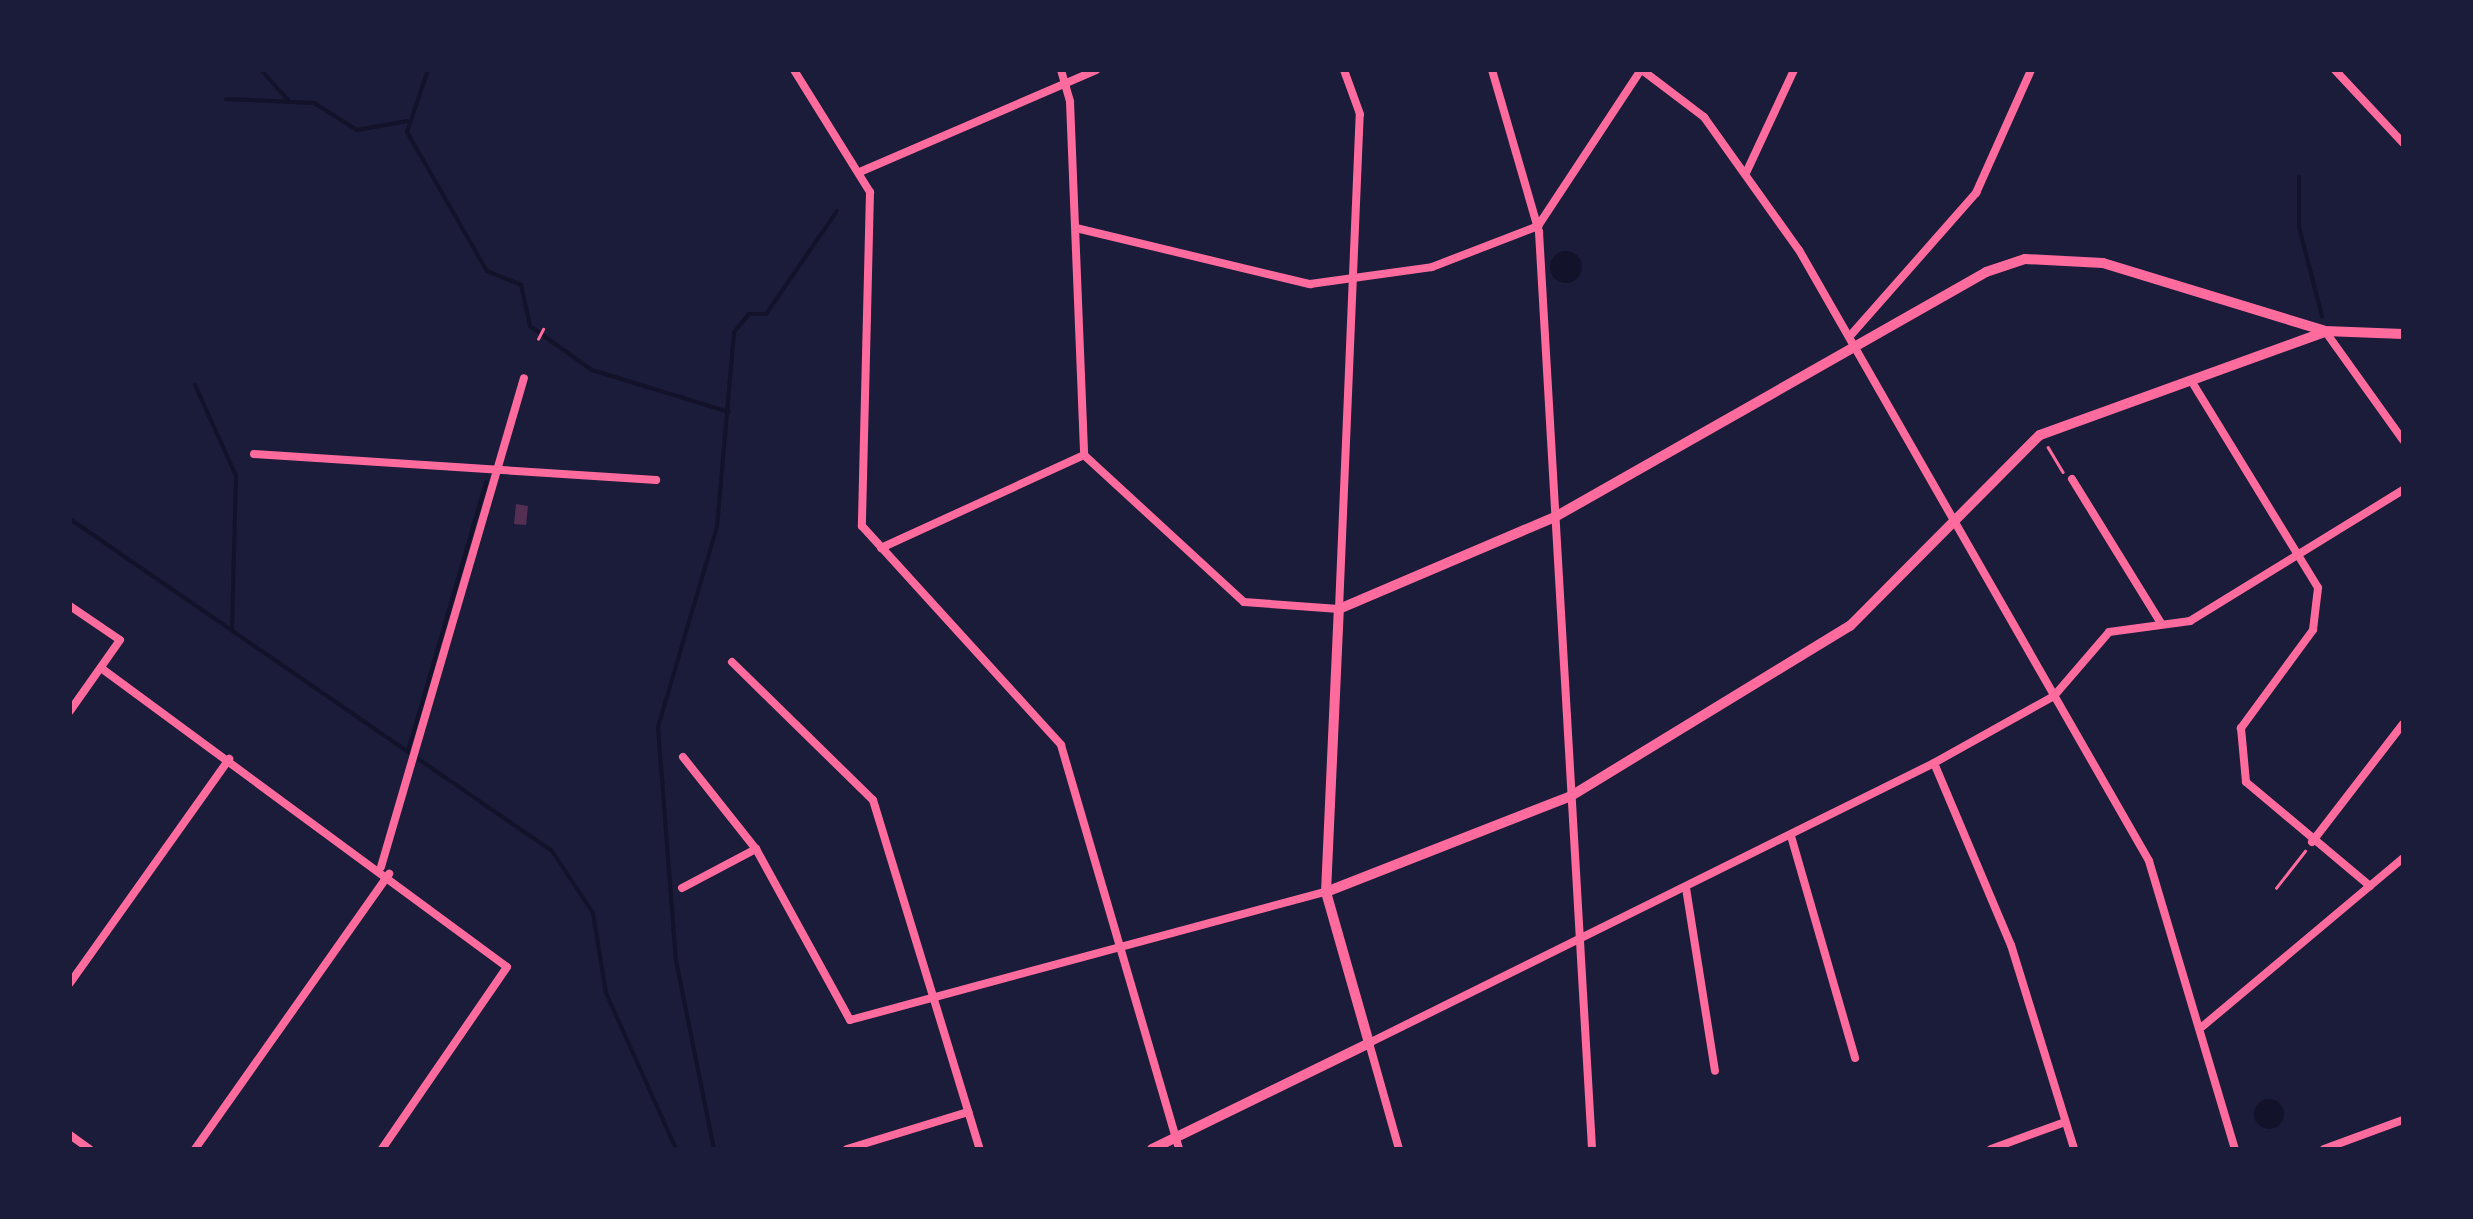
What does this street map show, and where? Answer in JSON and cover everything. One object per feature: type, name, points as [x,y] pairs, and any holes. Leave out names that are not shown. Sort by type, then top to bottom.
[{"type":"street","points":[[794,70],[862,171],[870,192],[862,526],[1061,745],[1178,1143]]},
{"type":"street","points":[[1061,70],[1067,83],[1076,228],[1084,455],[1244,602],[1339,609],[1555,517],[1853,341],[1986,272],[2046,256],[2103,263],[2325,331],[2403,334]]},
{"type":"street","points":[[862,171],[1096,70]]},
{"type":"street","points":[[1344,70],[1360,110],[1326,892],[1400,1149]]},
{"type":"street","points":[[1492,70],[1538,226],[1592,1149]]},
{"type":"street","points":[[1076,228],[1309,284],[1436,266],[1538,226],[1641,70],[1704,117],[1746,173],[1853,341],[2163,892],[2235,1149]]},
{"type":"street","points":[[1746,173],[1794,70]]},
{"type":"street","points":[[1853,341],[1976,193],[2032,70]]},
{"type":"street","points":[[2335,70],[2403,142]]},
{"type":"street","points":[[682,757],[756,848],[850,1020],[1124,951],[1326,892],[1571,796],[1850,626],[2040,435],[2325,331]]},
{"type":"street","points":[[2325,331],[2403,440]]},
{"type":"street","points":[[195,1149],[385,871],[410,767],[524,378]]},
{"type":"street","points":[[2192,382],[2298,554],[2320,610],[2242,728],[2240,757],[2262,803],[2370,886]]},
{"type":"street","points":[[254,454],[656,480]]},
{"type":"street","points":[[881,548],[1084,455]]},
{"type":"street","points":[[2072,479],[2161,623]]},
{"type":"street","points":[[1152,1149],[1178,1143],[1369,1043],[1934,763],[2054,696],[2100,638],[2161,623],[2190,621],[2403,490]]},
{"type":"street","points":[[70,606],[120,640],[70,711]]},
{"type":"street","points":[[732,662],[873,800],[980,1149]]},
{"type":"street","points":[[101,668],[385,871],[507,972],[382,1149]]},
{"type":"street","points":[[2312,842],[2403,724]]},
{"type":"street","points":[[70,983],[230,759]]},
{"type":"street","points":[[1934,763],[2011,945],[2074,1149]]},
{"type":"street","points":[[1791,836],[1855,1058]]},
{"type":"street","points":[[682,888],[756,848]]},
{"type":"street","points":[[2203,1026],[2403,858]]},
{"type":"street","points":[[1686,888],[1716,1072]]},
{"type":"street","points":[[847,1149],[968,1112]]},
{"type":"street","points":[[2324,1149],[2403,1120]]},
{"type":"street","points":[[1991,1149],[2065,1122]]},
{"type":"street","points":[[70,1135],[89,1149]]},
{"type":"path","points":[[538,340],[542,329]]},
{"type":"path","points":[[2048,447],[2072,479]]},
{"type":"path","points":[[2276,888],[2312,842]]},
{"type":"shaded area","points":[[1566,251],[1577,256],[1582,267],[1577,278],[1566,283],[1555,278],[1550,267],[1555,256]]},
{"type":"shaded area","points":[[2269,1099],[2283,1108],[2284,1114],[2275,1128],[2269,1129],[2255,1120],[2254,1114],[2263,1100]]},
{"type":"building","points":[[516,504],[528,506],[526,525],[514,524]]},
{"type":"waterway","points":[[261,70],[289,101]]},
{"type":"waterway","points":[[428,70],[407,132],[487,271],[521,285],[530,326],[592,370],[729,412]]},
{"type":"waterway","points":[[226,99],[314,103],[357,130],[407,121]]},
{"type":"waterway","points":[[2299,177],[2299,227],[2322,316]]},
{"type":"waterway","points":[[714,1149],[676,961],[658,727],[717,527],[734,332],[749,314],[766,314],[837,211]]},
{"type":"waterway","points":[[195,385],[236,476],[232,630]]},
{"type":"waterway","points":[[408,751],[486,482]]},
{"type":"waterway","points":[[70,519],[552,851],[593,913],[606,993],[676,1149]]}]
